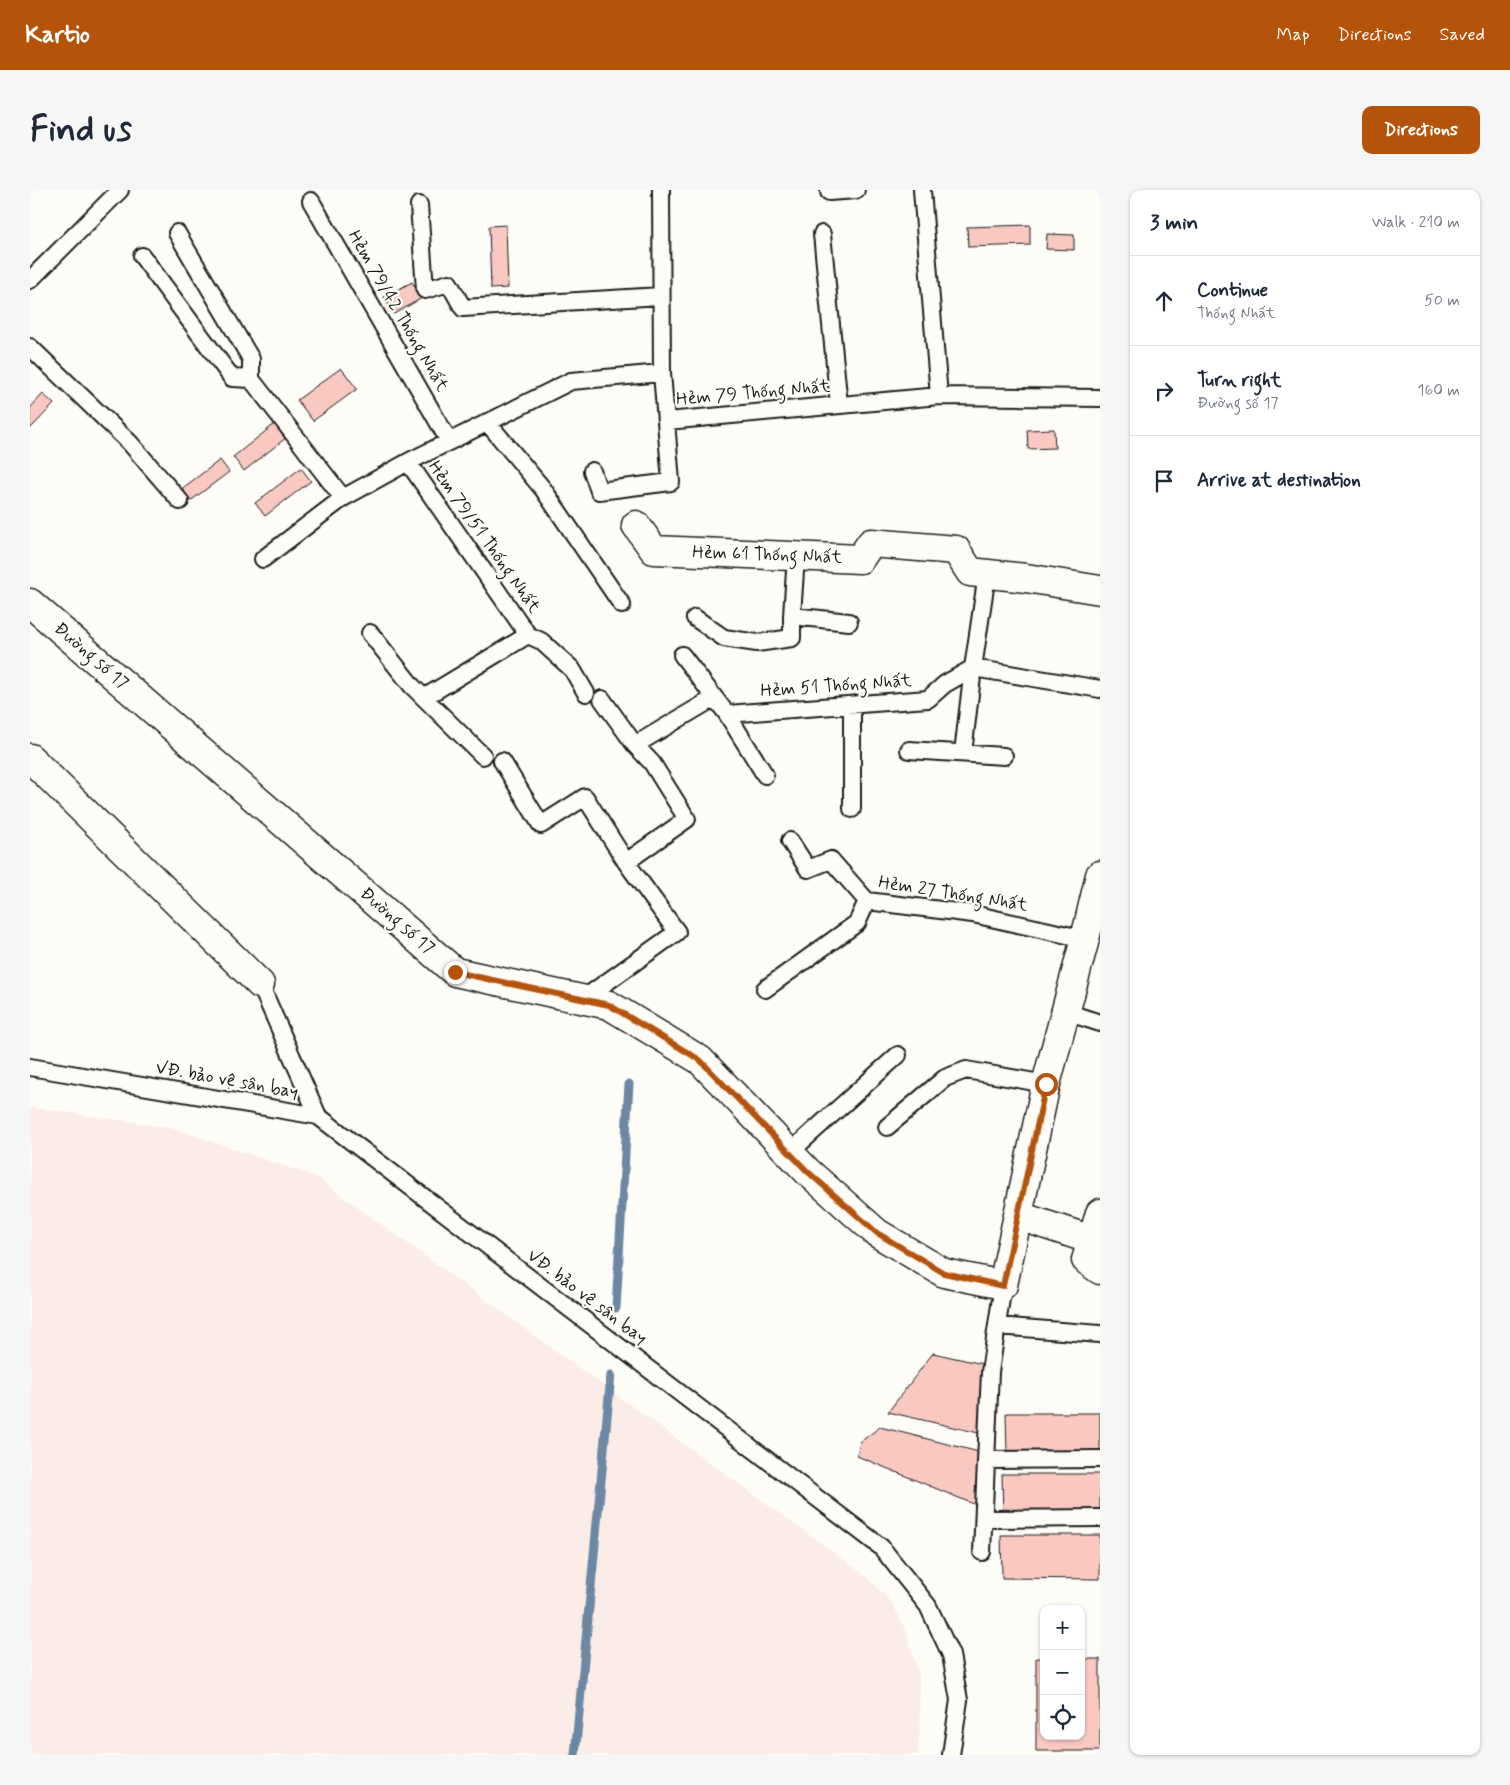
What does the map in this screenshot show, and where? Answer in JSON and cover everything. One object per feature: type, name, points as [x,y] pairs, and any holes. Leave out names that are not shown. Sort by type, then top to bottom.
[{"type":"street","name":"Hẻm 61 Thống Nhất","points":[[636,525],[654,550],[860,559],[871,543],[956,550],[970,572],[1026,578],[1100,590]]},
{"type":"street","name":"Đường số 17","points":[[30,603],[455,972],[609,1005],[700,1060],[789,1154],[877,1233],[944,1273],[1003,1286]]},
{"type":"street","points":[[30,758],[260,984]]},
{"type":"street","points":[[1003,1286],[1046,1084],[1085,939],[1100,874]]},
{"type":"street","points":[[1100,1213],[1086,1260],[1100,1270]]},
{"type":"street","points":[[1019,1216],[1092,1240]]},
{"type":"lane","points":[[30,280],[120,190]]},
{"type":"lane","points":[[661,190],[662,373]]},
{"type":"lane","points":[[829,192],[856,190]]},
{"type":"lane","points":[[922,190],[939,396]]},
{"type":"lane","name":"Hẻm 79/42 Thống Nhất","points":[[311,201],[450,442]]},
{"type":"lane","points":[[419,205],[425,290],[449,283],[463,308],[662,296]]},
{"type":"lane","points":[[177,233],[251,359],[251,379],[343,498]]},
{"type":"lane","points":[[822,234],[839,405]]},
{"type":"lane","points":[[142,256],[232,378],[251,379]]},
{"type":"lane","points":[[30,347],[130,443],[180,501]]},
{"type":"lane","name":"Hẻm 79 Thống Nhất","points":[[263,559],[343,498],[408,462],[571,381],[662,373],[666,421],[939,396],[1100,398]]},
{"type":"lane","points":[[592,471],[599,491],[671,482],[666,421]]},
{"type":"lane","points":[[488,422],[543,489],[622,605]]},
{"type":"lane","name":"Hẻm 79/51 Thống Nhất","points":[[408,462],[528,635],[541,641],[572,669],[586,693]]},
{"type":"lane","points":[[695,618],[724,638],[757,642],[792,638],[796,556]]},
{"type":"lane","points":[[963,753],[987,574]]},
{"type":"lane","points":[[792,616],[849,622]]},
{"type":"lane","points":[[370,633],[412,686],[483,756]]},
{"type":"lane","name":"Hẻm 79/51 Thống Nhất","points":[[425,697],[528,635]]},
{"type":"lane","points":[[682,656],[727,714],[765,776]]},
{"type":"lane","points":[[973,668],[1100,688]]},
{"type":"lane","name":"Hẻm 51 Thống Nhất","points":[[727,714],[928,699],[945,684],[973,668]]},
{"type":"lane","points":[[602,698],[635,745],[652,763],[687,819],[626,862]]},
{"type":"lane","points":[[635,745],[714,698]]},
{"type":"lane","points":[[852,705],[852,809]]},
{"type":"lane","points":[[909,750],[1004,756]]},
{"type":"lane","points":[[502,761],[541,825],[585,797],[626,862],[677,932],[583,999]]},
{"type":"lane","name":"Hẻm 27 Thống Nhất","points":[[790,841],[808,870],[831,860],[867,900],[973,914],[1085,939]]},
{"type":"lane","points":[[765,989],[858,923],[867,900]]},
{"type":"lane","points":[[260,984],[318,1116]]},
{"type":"lane","points":[[1066,1012],[1100,1023]]},
{"type":"lane","points":[[789,1154],[898,1055]]},
{"type":"lane","name":"VĐ. bảo vệ sân bay","points":[[30,1067],[318,1116],[881,1547],[928,1606],[951,1655],[959,1700],[951,1755]]},
{"type":"lane","points":[[887,1127],[945,1078],[966,1070],[1046,1084]]},
{"type":"lane","points":[[982,1552],[990,1372],[1003,1286]]},
{"type":"lane","points":[[997,1326],[1100,1334]]},
{"type":"lane","points":[[986,1460],[1100,1459]]},
{"type":"lane","points":[[984,1519],[1100,1518]]},
{"type":"shaded area","points":[[30,1107],[173,1128],[316,1177],[866,1576],[893,1604],[907,1633],[919,1676],[920,1727],[918,1755],[30,1755]]},
{"type":"building","points":[[506,225],[508,288],[491,289],[489,226]]},
{"type":"building","points":[[1030,225],[1030,245],[968,247],[967,227]]},
{"type":"building","points":[[1047,234],[1074,235],[1074,250],[1046,249]]},
{"type":"building","points":[[412,282],[422,298],[394,314],[384,297]]},
{"type":"building","points":[[341,368],[357,389],[313,421],[297,400]]},
{"type":"building","points":[[43,394],[54,404],[30,429],[30,408]]},
{"type":"building","points":[[276,423],[287,437],[244,471],[233,457]]},
{"type":"building","points":[[1054,429],[1055,448],[1028,449],[1027,430]]},
{"type":"building","points":[[220,460],[229,472],[189,502],[180,490]]},
{"type":"building","points":[[301,468],[311,481],[265,516],[255,503]]},
{"type":"building","points":[[933,1353],[987,1365],[983,1434],[888,1412]]},
{"type":"building","points":[[1006,1413],[1100,1413],[1100,1457],[1007,1456]]},
{"type":"building","points":[[880,1427],[983,1453],[976,1505],[857,1456],[860,1442]]},
{"type":"building","points":[[1002,1474],[1100,1474],[1100,1518],[1003,1518]]},
{"type":"building","points":[[1001,1535],[1100,1535],[1100,1579],[1002,1578]]},
{"type":"building","points":[[1036,1658],[1040,1658],[1040,1740],[1085,1740],[1085,1659],[1100,1659],[1100,1751],[1036,1751]]},
{"type":"waterway","points":[[616,1308],[629,1084]]},
{"type":"waterway","points":[[575,1755],[611,1375]]},
{"type":"route","points":[[455,972],[609,1005],[700,1060],[789,1154],[877,1233],[944,1273],[1003,1286],[1046,1084]]}]
